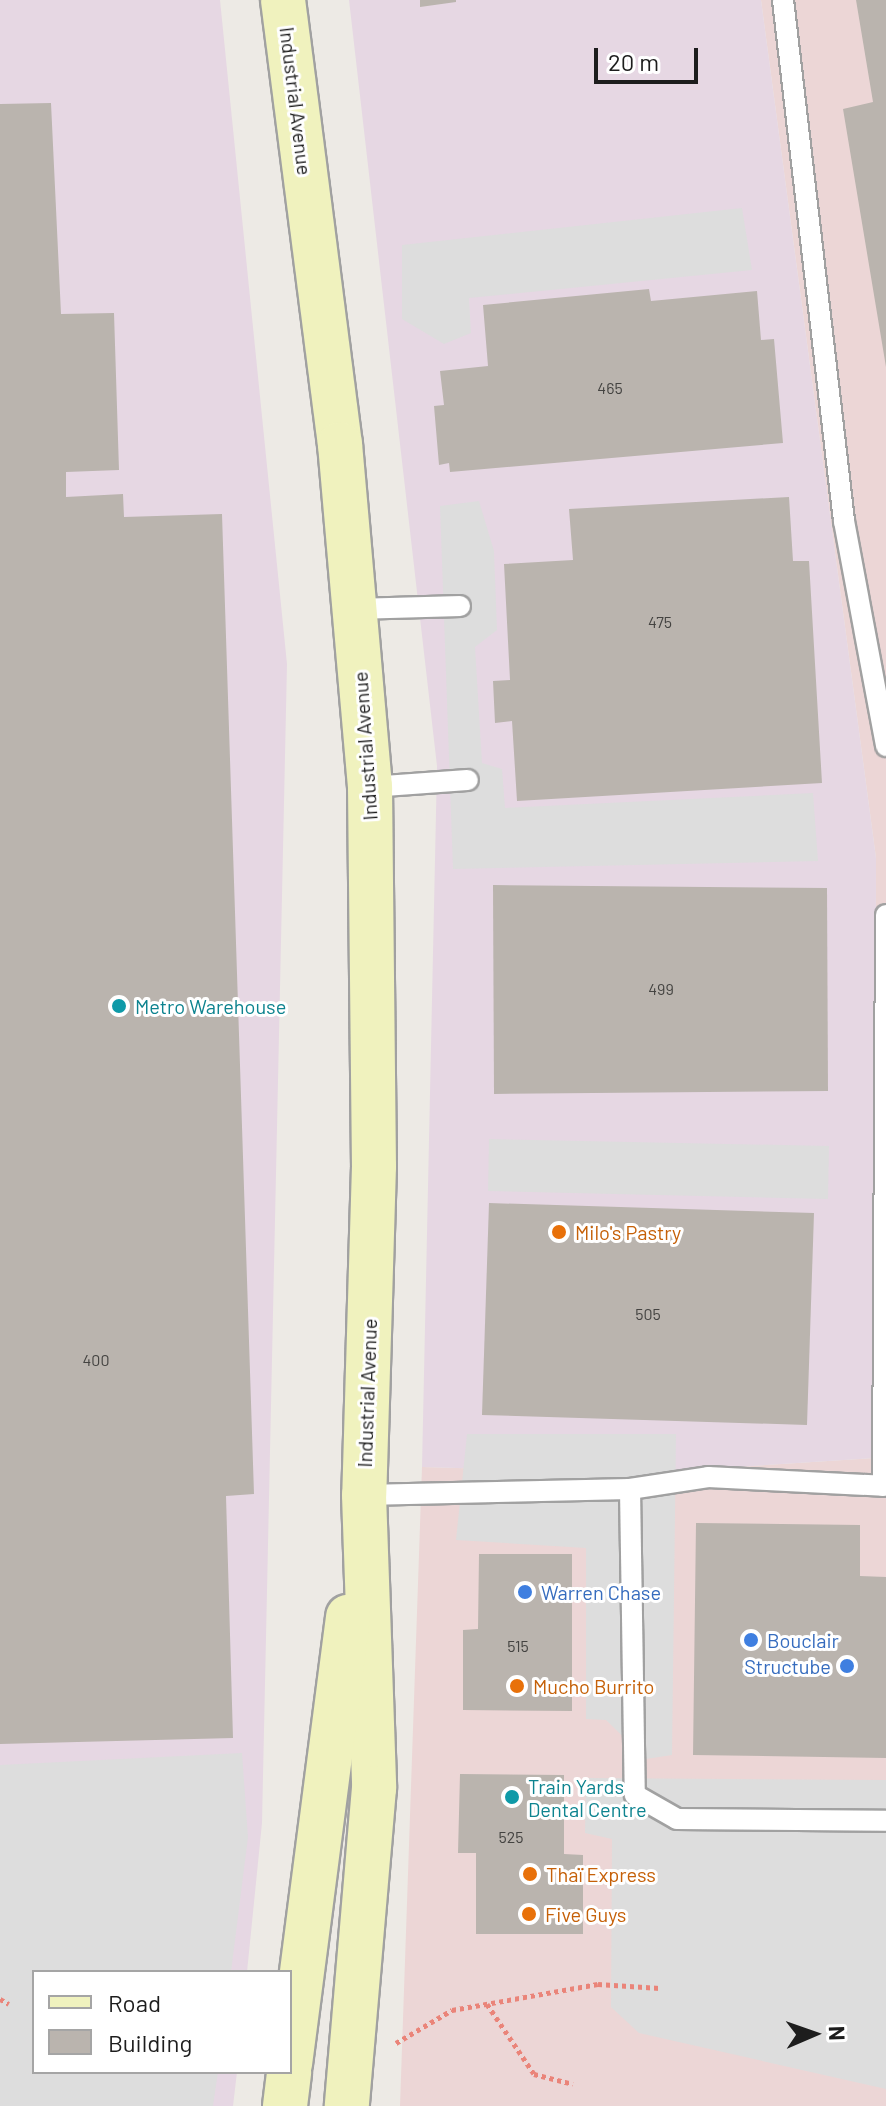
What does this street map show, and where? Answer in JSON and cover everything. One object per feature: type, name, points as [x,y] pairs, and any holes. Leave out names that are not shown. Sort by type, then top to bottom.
[{"type":"main road","name":"Industrial Avenue","points":[[283,0],[355,609],[370,787],[374,1166],[364,1495],[374,1788],[347,2106]]},
{"type":"main road","name":"Industrial Avenue","points":[[292,2049],[364,1495]]},
{"type":"main road","points":[[285,2106],[289,2074]]},
{"type":"lane","points":[[783,0],[844,521],[886,746]]},
{"type":"lane","points":[[355,609],[460,606]]},
{"type":"lane","points":[[370,787],[468,780]]},
{"type":"lane","points":[[364,1495],[630,1489],[708,1477],[883,1486],[886,915]]},
{"type":"lane","points":[[630,1489],[635,1795],[677,1819],[886,1821]]},
{"type":"path","points":[[396,2043],[452,2010],[598,1984],[660,1988]]},
{"type":"path","points":[[0,1999],[9,2004]]},
{"type":"path","points":[[487,2004],[534,2074],[573,2084]]},
{"type":"shaded area","name":"Metro Warehouse","points":[[0,0],[220,0],[287,664],[262,1823],[247,1970],[32,1970],[32,2074],[237,2074],[233,2106],[0,2106]]},
{"type":"shaded area","points":[[349,0],[761,0],[876,858],[875,1458],[643,1473],[422,1467],[437,766]]},
{"type":"shaded area","points":[[761,0],[886,0],[886,2106],[400,2106],[422,1467],[643,1473],[875,1458],[876,858]]},
{"type":"shaded area","points":[[742,208],[752,270],[469,298],[471,333],[444,344],[402,319],[402,245]]},
{"type":"shaded area","points":[[479,501],[494,551],[497,630],[475,647],[482,763],[502,769],[505,808],[813,793],[818,861],[453,869],[440,506]]},
{"type":"shaded area","points":[[489,1139],[829,1146],[828,1199],[488,1191]]},
{"type":"shaded area","points":[[467,1434],[676,1434],[672,1755],[646,1759],[606,1720],[586,1719],[586,1548],[456,1540]]},
{"type":"shaded area","points":[[242,1753],[248,1837],[231,1970],[32,1970],[32,2074],[218,2074],[213,2106],[0,2106],[0,1765]]},
{"type":"shaded area","points":[[586,1778],[886,1780],[886,2089],[639,2033],[611,2007],[612,1839],[585,1833]]},
{"type":"building","points":[[420,0],[456,0],[456,2],[420,7]]},
{"type":"building","points":[[856,0],[886,0],[886,367],[843,109],[873,102]]},
{"type":"building","name":"Metro Warehouse","points":[[51,103],[61,314],[114,313],[119,470],[66,472],[66,497],[123,494],[124,517],[222,514],[254,1494],[226,1496],[233,1738],[0,1744],[0,104]]},
{"type":"building","points":[[649,289],[651,301],[757,291],[761,340],[774,339],[783,443],[450,472],[449,463],[439,465],[434,406],[444,405],[440,371],[488,366],[483,305]]},
{"type":"building","points":[[789,497],[793,561],[809,561],[822,783],[517,801],[512,721],[495,723],[493,681],[510,680],[504,564],[573,560],[569,509]]},
{"type":"building","points":[[493,885],[827,888],[828,1091],[494,1094]]},
{"type":"building","points":[[489,1203],[814,1213],[807,1425],[482,1415]]},
{"type":"building","name":"Bouclair","points":[[696,1523],[860,1525],[860,1576],[886,1577],[886,1758],[693,1755]]},
{"type":"building","points":[[479,1554],[572,1554],[572,1711],[463,1710],[463,1630],[478,1629]]},
{"type":"building","points":[[460,1774],[564,1775],[564,1854],[583,1855],[583,1934],[476,1934],[476,1853],[458,1853]]},
{"type":"place","name":"Metro Warehouse","points":[[119,1006]]},
{"type":"place","name":"Milo's Pastry","points":[[559,1232]]},
{"type":"place","name":"Warren Chase","points":[[525,1592]]},
{"type":"place","name":"Bouclair","points":[[751,1640]]},
{"type":"place","name":"Structube","points":[[847,1666]]},
{"type":"place","name":"Mucho Burrito","points":[[517,1686]]},
{"type":"place","name":"Train Yards Dental Centre","points":[[512,1797]]},
{"type":"place","name":"Thaï Express","points":[[530,1874]]},
{"type":"place","name":"Five Guys","points":[[529,1914]]}]
